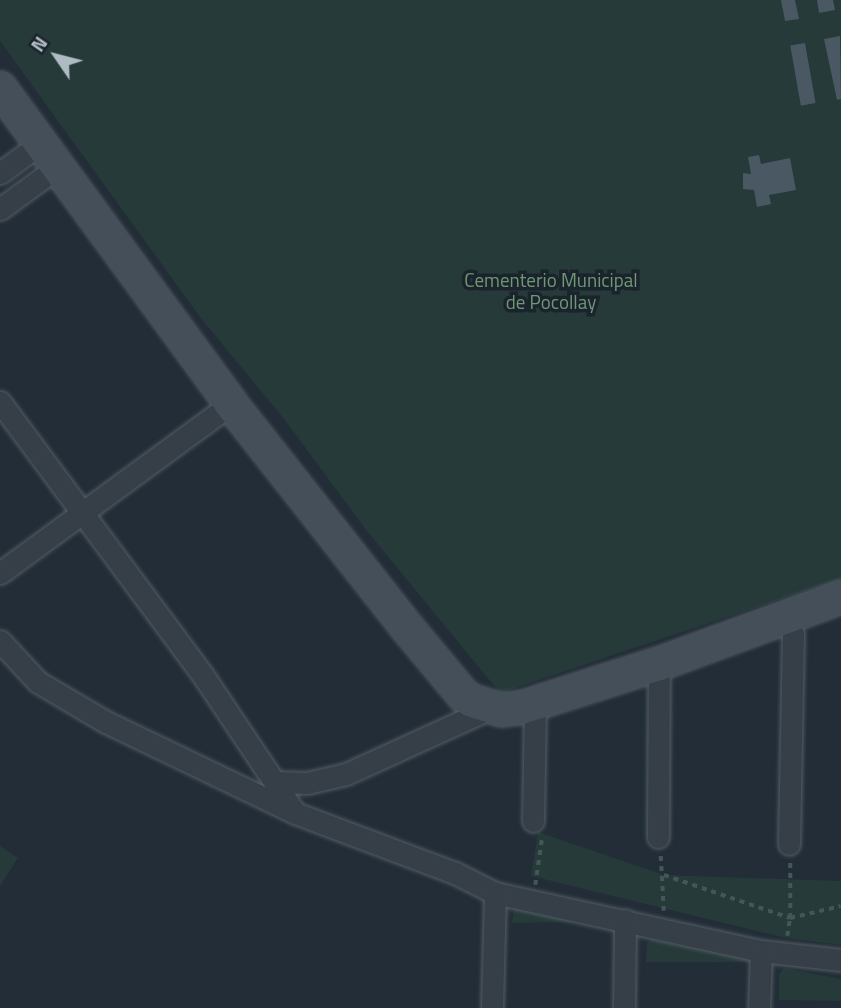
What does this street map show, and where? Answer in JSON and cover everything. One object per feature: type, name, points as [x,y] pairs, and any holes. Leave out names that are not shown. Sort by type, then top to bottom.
[{"type":"street","points":[[0,88],[231,404],[464,696],[491,708],[512,709],[535,703],[659,664],[841,597]]},
{"type":"street","points":[[0,173],[50,155]]},
{"type":"street","points":[[0,209],[50,155]]},
{"type":"street","points":[[0,402],[84,513],[276,782],[295,813]]},
{"type":"street","points":[[0,573],[231,404]]},
{"type":"street","points":[[788,617],[793,634],[789,844]]},
{"type":"street","points":[[0,641],[38,682],[70,702],[295,813],[455,873],[495,892],[761,951],[841,960]]},
{"type":"street","points":[[658,837],[659,664]]},
{"type":"street","points":[[535,703],[538,827]]},
{"type":"street","points":[[276,782],[307,783],[346,774],[491,708]]},
{"type":"street","points":[[492,1008],[495,892]]},
{"type":"street","points":[[624,1008],[625,920]]},
{"type":"street","points":[[759,1008],[761,951]]},
{"type":"path","points":[[536,877],[538,827]]},
{"type":"path","points":[[789,844],[790,918]]},
{"type":"path","points":[[664,910],[664,875],[790,918],[841,906]]},
{"type":"green space","name":"Cementerio Municipal de Pocollay","points":[[0,0],[841,0],[841,579],[500,693],[367,531],[284,419],[200,317],[0,41]]},
{"type":"green space","points":[[538,832],[664,875],[841,881],[841,945],[786,938],[531,876]]},
{"type":"green space","points":[[0,846],[18,858],[0,886]]},
{"type":"green space","points":[[514,908],[575,922],[512,923]]},
{"type":"green space","points":[[651,939],[748,959],[748,962],[646,962],[647,943]]},
{"type":"green space","points":[[784,968],[841,979],[841,1001],[779,1000],[779,974]]},
{"type":"building","points":[[781,0],[795,0],[799,19],[785,21]]},
{"type":"building","points":[[817,0],[833,0],[835,10],[819,13]]},
{"type":"building","points":[[840,36],[841,99],[837,100],[824,39]]},
{"type":"building","points":[[805,43],[816,103],[801,106],[790,46]]},
{"type":"building","points":[[759,155],[761,164],[790,158],[796,190],[769,195],[771,204],[757,207],[754,190],[743,189],[743,173],[751,174],[748,157]]}]
